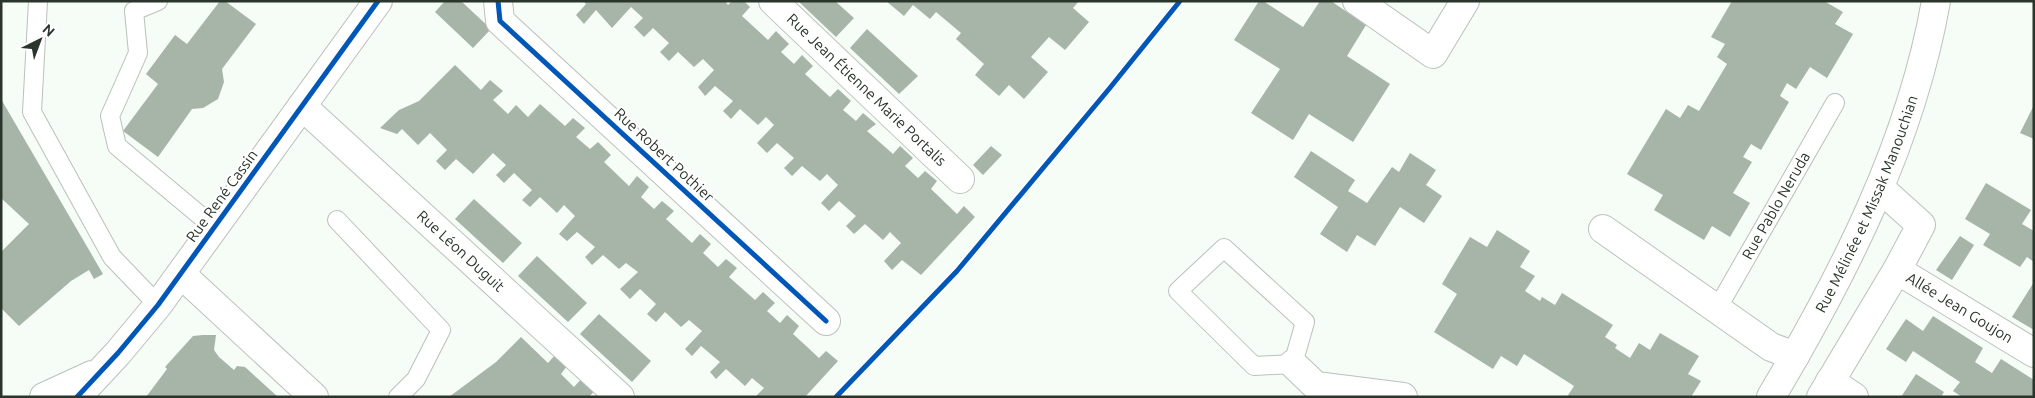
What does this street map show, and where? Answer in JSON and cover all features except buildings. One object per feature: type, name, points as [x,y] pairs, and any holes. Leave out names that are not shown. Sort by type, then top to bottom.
[{"type":"street","name":"Rue Robert Pothier","points":[[498,1],[500,21],[826,321]]},
{"type":"street","name":"Rue Jean Étienne Marie Portalis","points":[[773,1],[960,179]]},
{"type":"street","points":[[1357,1],[1433,54],[1464,1]]},
{"type":"street","name":"Rue Mélinée et Missak Manouchian","points":[[1772,397],[1822,311],[1881,189],[1928,46],[1936,1]]},
{"type":"street","name":"Rue René Cassin","points":[[77,397],[98,372],[118,353],[158,305],[376,2]]},
{"type":"street","name":"Rue Léon Duguit","points":[[302,106],[620,397]]},
{"type":"street","name":"Allée Jean Goujon","points":[[1881,189],[1921,225],[1897,270],[2034,353]]},
{"type":"street","points":[[1603,229],[1771,347],[1795,356]]},
{"type":"street","points":[[1854,397],[1825,389],[1897,270]]},
{"type":"street","points":[[181,274],[314,397]]},
{"type":"street","points":[[1293,364],[1316,386],[1403,397]]},
{"type":"street","name":"Rue René Cassin","points":[[44,397],[98,372]]},
{"type":"lane","points":[[38,1],[32,112],[112,257],[158,305]]},
{"type":"lane","points":[[158,1],[134,12],[138,54],[110,116],[117,146],[215,228]]},
{"type":"lane","name":"Rue Pablo Neruda","points":[[1717,309],[1835,103]]},
{"type":"lane","points":[[337,220],[441,330],[416,378],[398,397]]},
{"type":"lane","points":[[1224,248],[1306,322],[1293,364],[1254,366],[1178,291],[1224,248]]},
{"type":"cycle path","points":[[77,397],[118,353],[158,305],[378,1]]},
{"type":"cycle path","points":[[498,1],[500,21],[826,321]]},
{"type":"cycle path","points":[[836,397],[957,271],[1180,1]]}]
